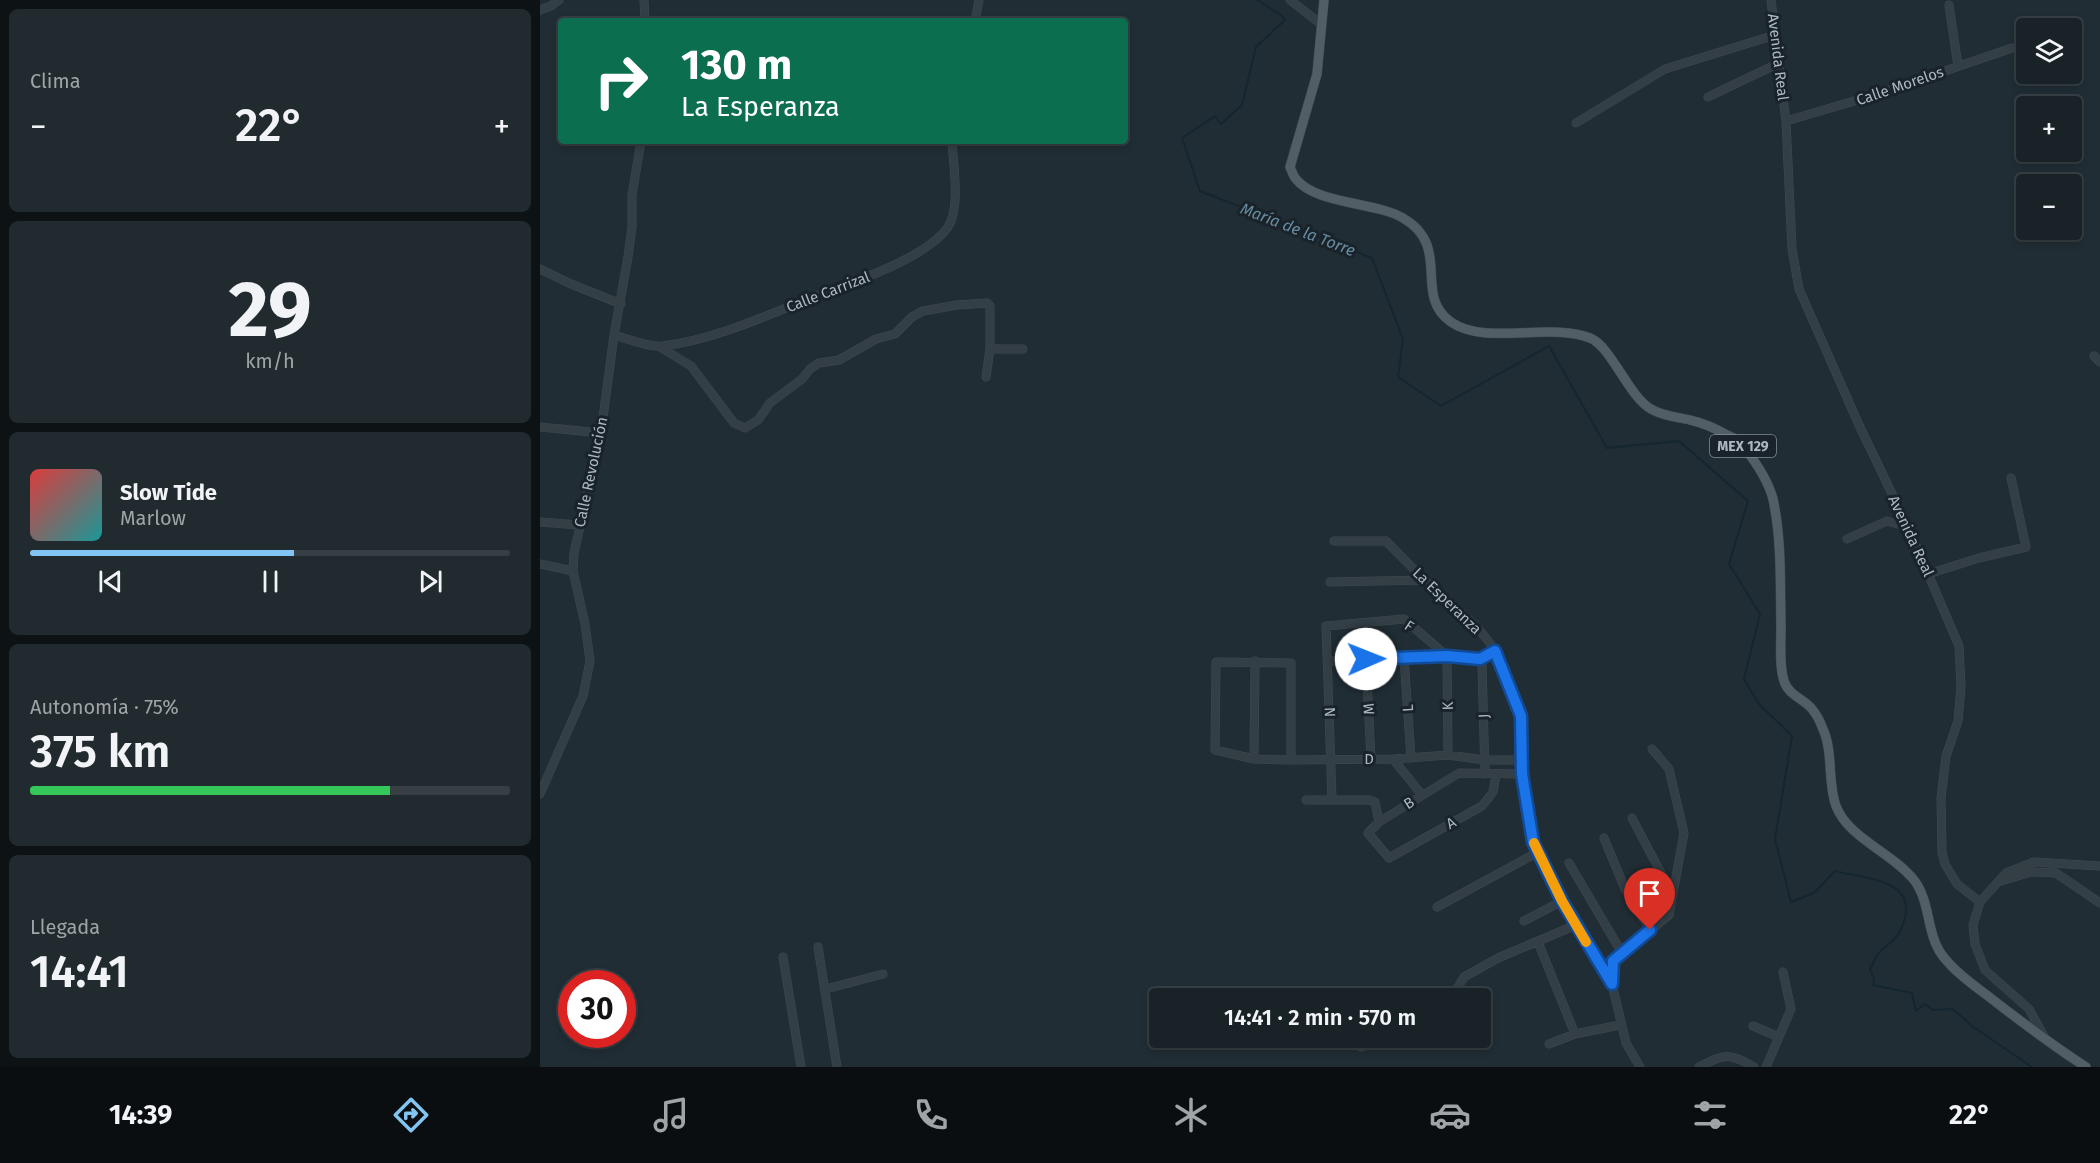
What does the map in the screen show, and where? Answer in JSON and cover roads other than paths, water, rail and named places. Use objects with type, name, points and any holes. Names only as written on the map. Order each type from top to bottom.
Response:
[{"type":"main road","name":"MEX 129","points":[[1324,0],[1317,74],[1290,167],[1296,180],[1328,196],[1395,213],[1412,223],[1423,234],[1430,250],[1433,294],[1437,308],[1451,322],[1468,329],[1489,333],[1543,331],[1572,333],[1594,339],[1648,408],[1667,416],[1711,426],[1741,442],[1761,472],[1772,497],[1779,558],[1784,684],[1794,696],[1810,707],[1824,729],[1835,805],[1845,824],[1892,859],[1914,880],[1925,901],[1935,941],[1942,955],[1962,975],[2048,1043],[2086,1067]]},
{"type":"street","points":[[540,9],[551,6],[559,0]]},
{"type":"street","points":[[644,0],[645,18]]},
{"type":"street","points":[[976,18],[979,0]]},
{"type":"street","points":[[1290,0],[1321,24]]},
{"type":"street","name":"Avenida Real","points":[[1771,0],[1786,122],[1792,249],[1799,289],[1859,426],[1908,527],[1959,646],[1961,686],[1958,721],[1946,756],[1941,798],[1942,853],[1945,864],[1957,884],[1980,902]]},
{"type":"street","points":[[1949,5],[1958,66]]},
{"type":"street","points":[[1576,123],[1665,69],[1775,35]]},
{"type":"street","name":"Calle Morelos","points":[[1786,122],[1878,94],[2012,48]]},
{"type":"street","points":[[1708,97],[1779,63]]},
{"type":"street","name":"Calle Revolución","points":[[540,794],[583,696],[590,661],[585,624],[573,572],[574,553],[601,433],[632,227],[632,195],[640,144]]},
{"type":"street","name":"Calle Carrizal","points":[[614,335],[660,347],[696,339],[734,328],[892,267],[940,237],[950,224],[955,208],[952,144]]},
{"type":"street","points":[[540,269],[621,304]]},
{"type":"street","points":[[660,347],[691,366],[734,423],[745,428],[758,420],[770,403],[819,363],[839,360],[876,339],[895,334],[912,317],[923,311],[987,303],[990,306],[990,349],[986,377]]},
{"type":"street","points":[[990,349],[1023,349]]},
{"type":"street","points":[[540,427],[601,433]]},
{"type":"street","points":[[1929,574],[1979,558],[2026,547],[2011,478]]},
{"type":"street","points":[[1847,539],[1887,520],[1908,527]]},
{"type":"street","points":[[540,522],[579,525]]},
{"type":"street","name":"La Esperanza","points":[[1334,541],[1386,541],[1465,616],[1495,651],[1521,716],[1522,774],[1533,842],[1562,901],[1612,984],[1626,1043],[1640,1067]]},
{"type":"street","points":[[540,564],[573,572]]},
{"type":"street","points":[[1330,582],[1425,580]]},
{"type":"street","name":"F","points":[[1326,626],[1404,620],[1447,656]]},
{"type":"street","name":"N","points":[[1326,626],[1332,799]]},
{"type":"street","points":[[1329,661],[1447,656],[1480,659],[1495,651]]},
{"type":"street","name":"K","points":[[1447,656],[1448,755]]},
{"type":"street","name":"L","points":[[1404,658],[1411,758]]},
{"type":"street","name":"M","points":[[1366,659],[1371,759]]},
{"type":"street","name":"J","points":[[1480,659],[1485,774]]},
{"type":"street","name":"D","points":[[1255,662],[1216,662],[1215,750],[1254,759],[1393,759],[1448,755],[1485,760],[1523,760]]},
{"type":"street","points":[[1254,759],[1255,662],[1291,663],[1291,760]]},
{"type":"street","points":[[1612,984],[1613,961],[1669,915],[1684,833],[1670,769],[1652,749]]},
{"type":"street","points":[[1393,759],[1422,795]]},
{"type":"street","name":"B","points":[[1379,822],[1459,773],[1485,774]]},
{"type":"street","points":[[1485,774],[1522,774]]},
{"type":"street","name":"A","points":[[1379,822],[1368,833],[1389,858],[1482,806],[1493,792],[1496,775]]},
{"type":"street","points":[[1306,800],[1369,800],[1375,802],[1379,822]]},
{"type":"street","points":[[1632,818],[1672,894]]},
{"type":"street","points":[[1604,838],[1625,889],[1650,930]]},
{"type":"street","points":[[1437,907],[1538,852]]},
{"type":"street","points":[[2048,1043],[2029,1009],[1985,970],[1975,944],[1973,926],[1980,902],[2006,873],[2034,862],[2100,866]]},
{"type":"street","points":[[1569,863],[1622,953]]},
{"type":"street","points":[[1996,882],[2031,872],[2056,873],[2100,903]]},
{"type":"street","points":[[1524,921],[1562,901]]},
{"type":"street","points":[[1458,988],[1464,977],[1498,958],[1576,925]]},
{"type":"street","points":[[1538,942],[1575,1034]]},
{"type":"street","points":[[818,947],[837,1067]]},
{"type":"street","points":[[783,957],[801,1067]]},
{"type":"street","points":[[1766,1067],[1791,1009],[1783,972]]},
{"type":"street","points":[[826,990],[883,974]]},
{"type":"street","points":[[1549,1044],[1575,1034],[1620,1025]]},
{"type":"street","points":[[1753,1026],[1779,1037]]},
{"type":"street","points":[[1699,1067],[1719,1056],[1731,1055],[1754,1067]]},
{"type":"waterway","name":"María de la Torre","points":[[1257,0],[1285,20],[1256,47],[1242,105],[1221,124],[1215,116],[1182,138],[1200,191],[1372,258],[1403,339],[1398,377],[1441,406],[1549,346],[1607,448],[1679,441],[1748,501],[1729,564],[1760,614],[1744,679],[1758,703],[1792,736],[1775,839],[1791,902],[1814,893],[1835,871],[1891,885],[1900,892],[1905,902],[1905,915],[1899,933],[1881,950],[1870,969],[1874,978],[1873,985],[1912,993],[1916,1011],[1925,1004],[1933,1010],[1953,1009],[1972,1026],[2032,1067]]}]
